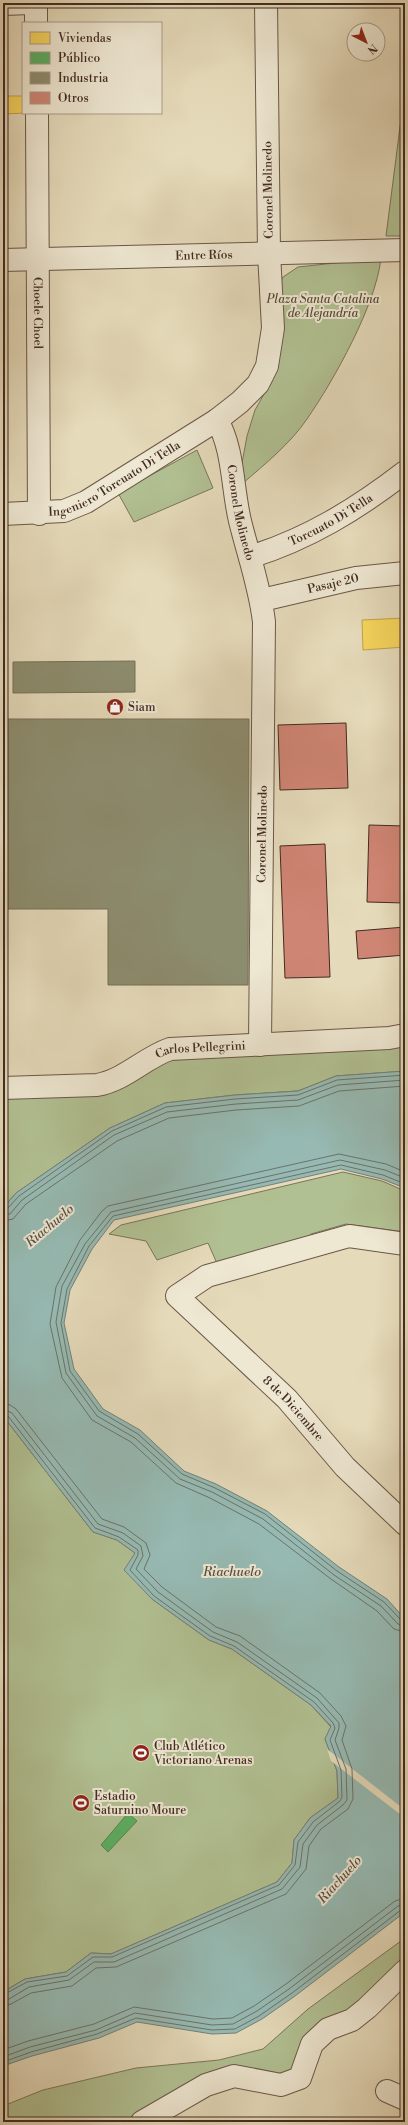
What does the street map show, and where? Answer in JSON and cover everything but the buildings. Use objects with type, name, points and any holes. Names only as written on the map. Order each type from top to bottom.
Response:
[{"type":"street","points":[[3,4],[31,3]]},
{"type":"street","points":[[36,3],[36,22]]},
{"type":"street","name":"Coronel Molinedo","points":[[260,1045],[264,622],[262,600],[234,491],[224,432],[217,420],[240,402],[258,384],[267,366],[273,328],[269,253],[266,3]]},
{"type":"street","name":"Choele Choel","points":[[37,114],[39,514]]},
{"type":"street","name":"Entre Ríos","points":[[3,260],[405,250]]},
{"type":"street","name":"Ingeniero Torcuato Di Tella","points":[[3,514],[39,514],[64,511],[74,508],[217,420]]},
{"type":"street","name":"Torcuato Di Tella","points":[[250,557],[279,548],[322,528],[368,499],[405,472]]},
{"type":"street","name":"Pasaje 20","points":[[262,600],[356,578],[405,573]]},
{"type":"street","name":"Carlos Pellegrini","points":[[3,1088],[98,1085],[112,1082],[159,1053],[170,1049],[389,1038],[405,1035]]},
{"type":"street","name":"8 de Diciembre","points":[[405,1244],[349,1236],[208,1276],[177,1296],[277,1390],[345,1468],[405,1524]]},
{"type":"street","points":[[142,2122],[206,2085],[234,2076],[281,2085],[300,2078],[312,2044],[328,2029],[352,2020],[367,2008],[405,1971]]},
{"type":"green space","points":[[405,88],[405,236],[386,236]]},
{"type":"green space","name":"Plaza Santa Catalina de Alejandría","points":[[381,258],[371,298],[363,319],[341,363],[318,403],[293,437],[242,484],[242,463],[247,436],[255,410],[272,380],[280,354],[283,327],[279,285],[283,277],[298,267]]},
{"type":"green space","points":[[197,450],[213,488],[134,522],[118,493]]},
{"type":"green space","points":[[405,1039],[405,1071],[336,1076],[298,1091],[235,1095],[165,1103],[110,1128],[16,1193],[3,1208],[3,1093],[79,1092],[161,1058]]},
{"type":"green space","points":[[343,1172],[382,1181],[405,1191],[405,1232],[346,1224],[311,1234],[299,1244],[219,1268],[208,1243],[157,1260],[146,1241],[109,1234],[121,1225]]},
{"type":"green space","name":"Club Atlético Victoriano Arenas","points":[[3,1416],[93,1532],[117,1540],[135,1553],[152,1599],[209,1640],[232,1649],[311,1705],[331,1727],[325,1739],[337,1771],[338,1798],[310,1818],[294,1840],[292,1863],[277,1882],[111,1954],[91,1953],[66,1972],[25,1979],[3,1992]]},
{"type":"green space","points":[[405,1938],[405,1961],[298,2065],[284,2076],[251,2071],[148,2113],[130,2122],[3,2122],[3,2106],[43,2090],[136,2068],[219,2060],[263,2049],[308,2009]]},
{"type":"water","name":"Riachuelo","points":[[405,1071],[405,1188],[382,1179],[341,1169],[114,1220],[92,1249],[70,1290],[64,1323],[74,1369],[103,1409],[140,1430],[184,1471],[216,1484],[267,1511],[339,1567],[387,1599],[405,1619],[405,1912],[295,1996],[262,2019],[236,2033],[212,2034],[137,2022],[99,2038],[32,2056],[3,2066],[3,1992],[25,1979],[66,1972],[91,1953],[111,1954],[277,1882],[292,1863],[294,1840],[310,1818],[338,1798],[337,1771],[325,1739],[331,1726],[311,1705],[232,1649],[209,1640],[152,1599],[124,1570],[135,1553],[117,1540],[93,1532],[3,1416],[3,1208],[16,1193],[110,1128],[165,1103],[235,1095],[298,1091],[336,1076]]},
{"type":"pier","points":[[327,1749],[405,1810],[405,1818],[331,1761]]},
{"type":"place","name":"Siam","points":[[115,707]]},
{"type":"place","name":"Club Atlético Victoriano Arenas","points":[[141,1753]]},
{"type":"place","name":"Estadio Saturnino Moure","points":[[81,1803]]}]
